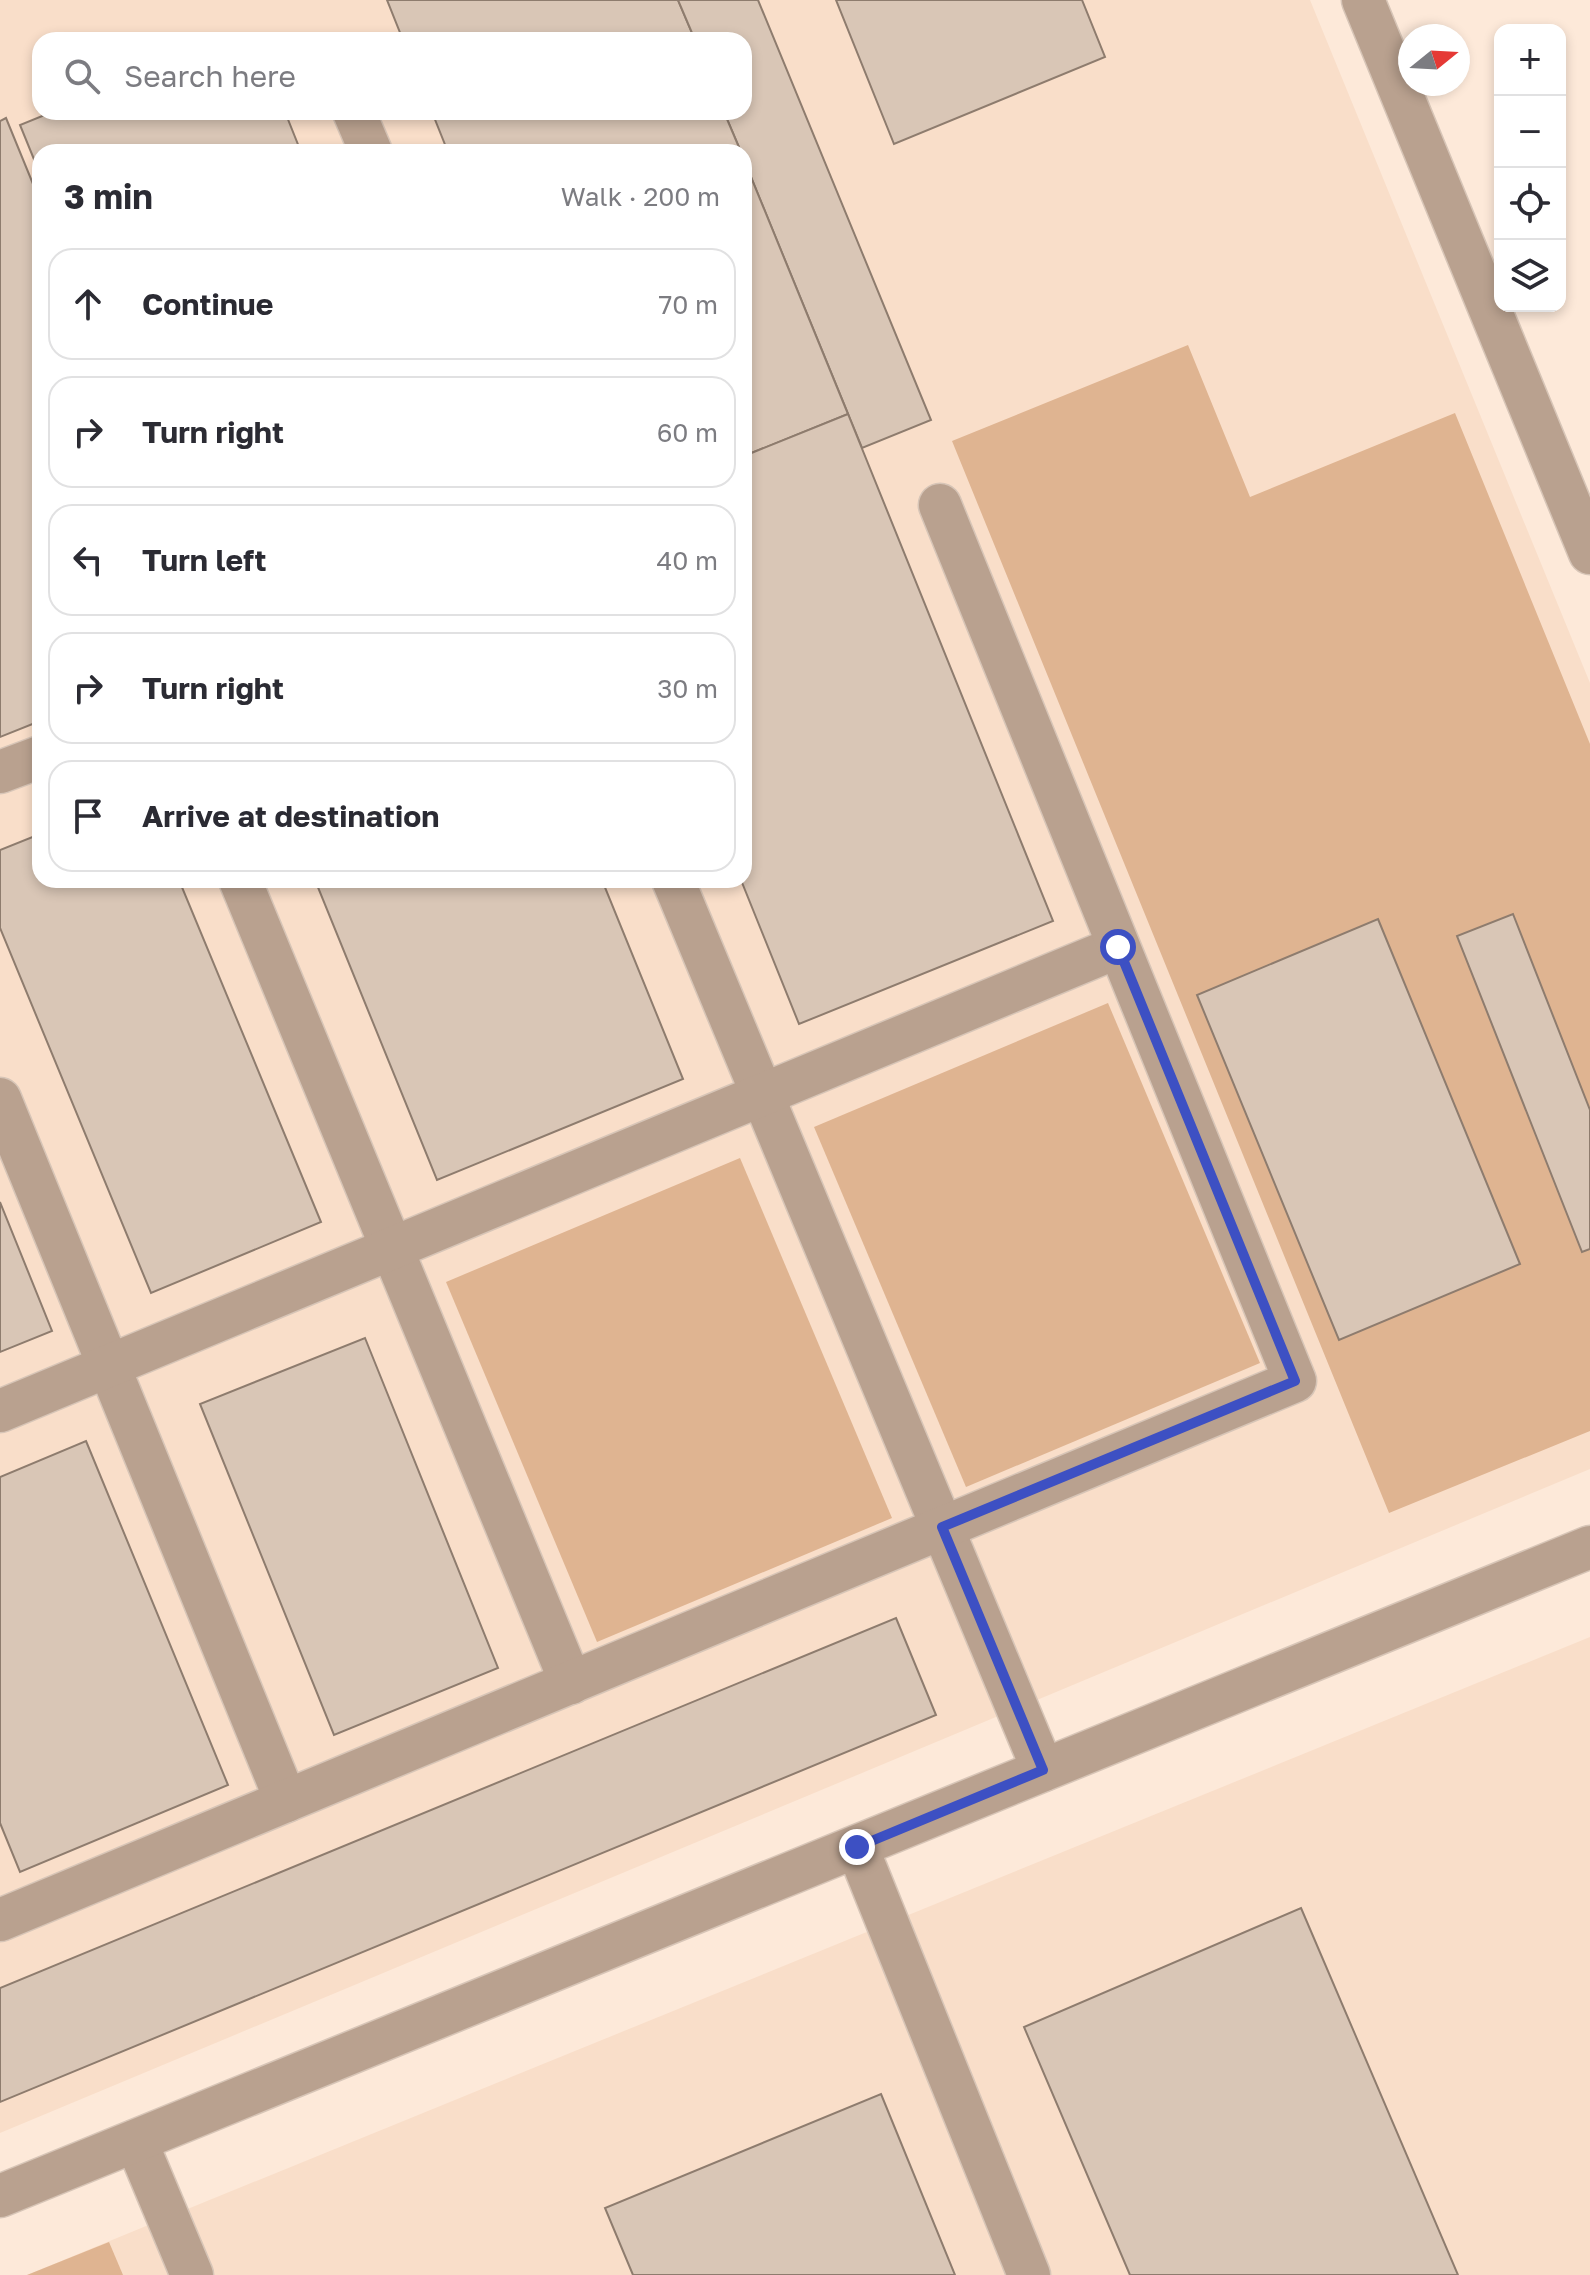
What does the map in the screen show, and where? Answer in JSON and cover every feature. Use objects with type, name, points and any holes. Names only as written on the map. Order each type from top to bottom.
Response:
[{"type":"street","points":[[1363,0],[1590,553]]},
{"type":"street","points":[[357,120],[368,144]]},
{"type":"street","points":[[0,1920],[1295,1381],[940,505]]},
{"type":"street","points":[[0,772],[32,760]]},
{"type":"street","points":[[243,888],[571,1683]]},
{"type":"street","points":[[676,888],[1043,1770]]},
{"type":"street","points":[[0,1411],[1118,947]]},
{"type":"street","points":[[0,1099],[286,1801]]},
{"type":"street","points":[[0,2196],[1590,1547]]},
{"type":"street","points":[[857,1847],[1029,2275]]},
{"type":"street","points":[[136,2141],[192,2275]]},
{"type":"shaded area","points":[[0,0],[1310,0],[1590,683],[1590,1469],[0,2133]]},
{"type":"shaded area","points":[[1188,345],[1250,497],[1455,413],[1590,744],[1590,1431],[1389,1513],[952,441]]},
{"type":"shaded area","points":[[1108,1003],[1260,1363],[966,1487],[814,1127]]},
{"type":"shaded area","points":[[740,1158],[892,1518],[597,1642],[446,1282]]},
{"type":"shaded area","points":[[1590,1637],[1590,2275],[27,2275],[168,2217]]},
{"type":"shaded area","points":[[109,2242],[123,2275],[27,2275]]},
{"type":"building","points":[[387,0],[678,0],[692,32],[400,32]]},
{"type":"building","points":[[678,0],[758,0],[931,420],[862,448],[752,180],[752,144],[738,144],[727,120],[752,120],[752,32],[692,32]]},
{"type":"building","points":[[836,0],[1082,0],[1105,57],[894,144]]},
{"type":"building","points":[[6,118],[32,181],[32,724],[0,737],[0,121]]},
{"type":"building","points":[[32,120],[288,120],[298,144],[32,144],[32,154],[20,125]]},
{"type":"building","points":[[435,120],[727,120],[738,144],[445,144]]},
{"type":"building","points":[[752,180],[848,414],[752,453]]},
{"type":"building","points":[[848,414],[1053,921],[799,1024],[744,888],[752,888],[752,453]]},
{"type":"building","points":[[32,837],[32,888],[182,888],[321,1222],[151,1293],[0,928],[0,850]]},
{"type":"building","points":[[318,888],[605,888],[683,1079],[437,1180]]},
{"type":"building","points":[[1513,914],[1590,1110],[1590,1249],[1582,1252],[1457,936]]},
{"type":"building","points":[[1378,919],[1520,1264],[1339,1340],[1197,995]]},
{"type":"building","points":[[0,1202],[52,1331],[0,1352]]},
{"type":"building","points":[[365,1338],[498,1668],[334,1735],[200,1404]]},
{"type":"building","points":[[86,1441],[228,1785],[20,1872],[0,1823],[0,1477]]},
{"type":"building","points":[[896,1618],[936,1715],[0,2102],[0,1988]]},
{"type":"building","points":[[1301,1908],[1458,2275],[1130,2275],[1024,2027]]},
{"type":"building","points":[[881,2094],[955,2275],[633,2275],[605,2208]]},
{"type":"route","points":[[857,1847],[1043,1770],[942,1527],[1295,1381],[1118,947]]}]
